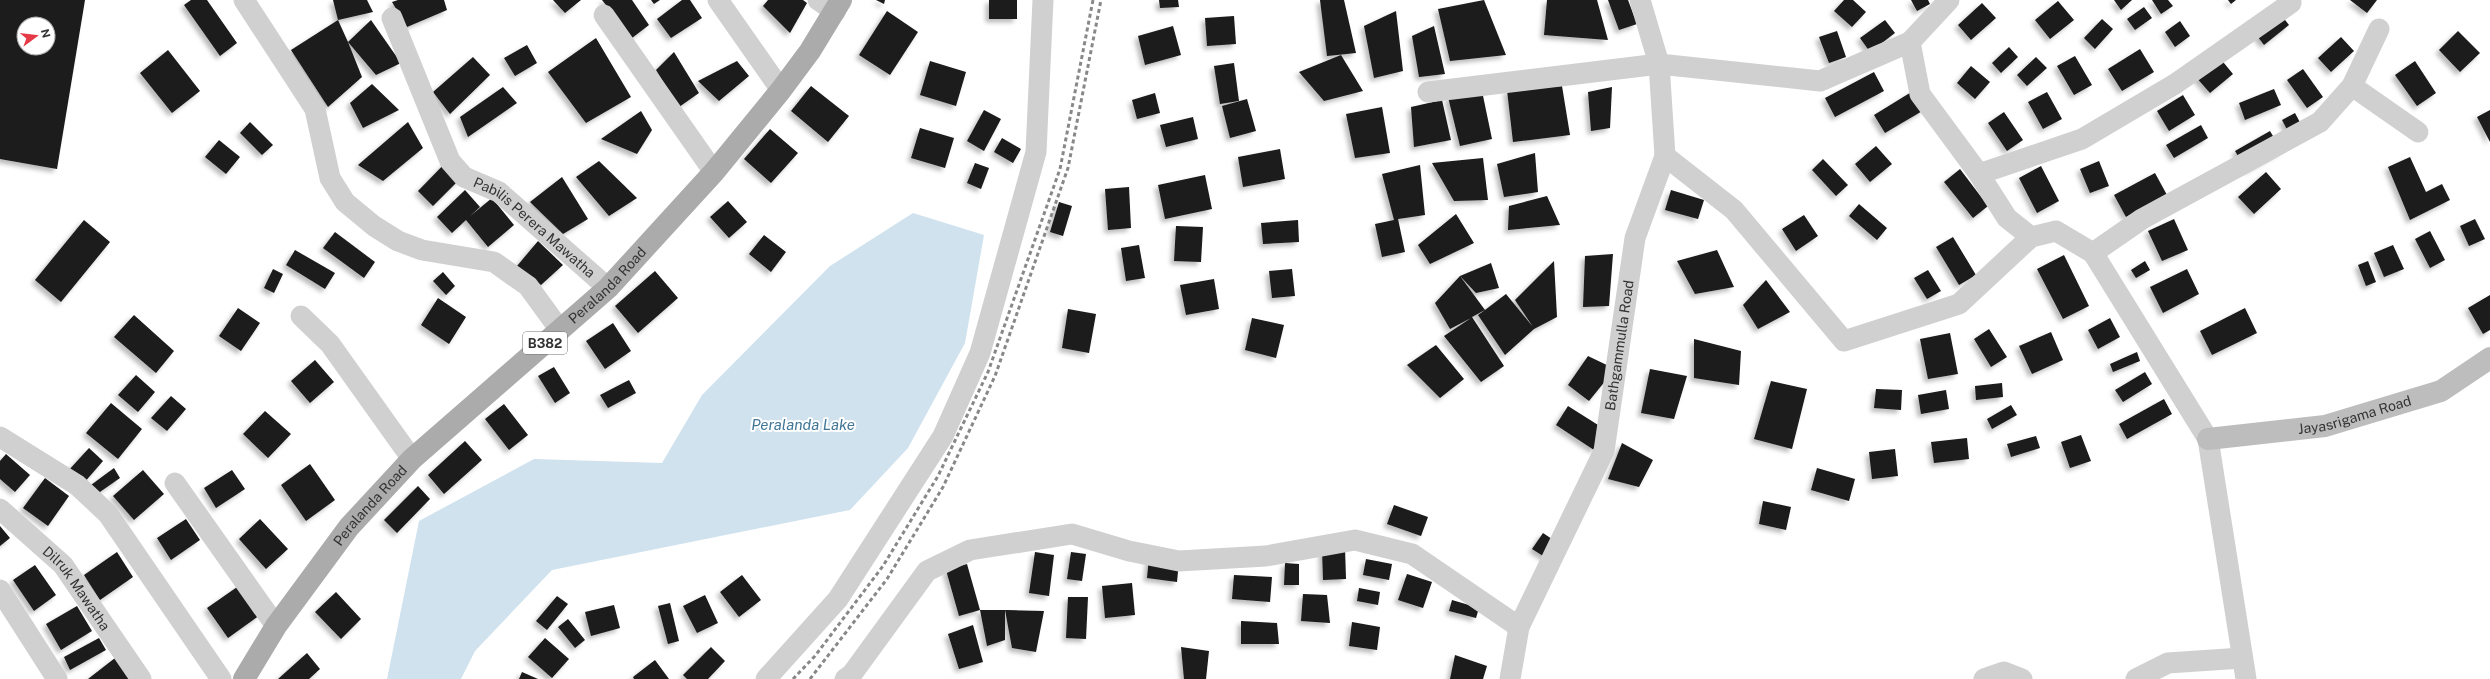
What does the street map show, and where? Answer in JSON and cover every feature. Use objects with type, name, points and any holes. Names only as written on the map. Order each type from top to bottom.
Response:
[{"type":"main road","name":"Peralanda Road","points":[[244,679],[276,626],[349,527],[412,459],[608,288],[714,172],[781,90],[810,51],[832,4]]},
{"type":"street","points":[[244,0],[314,109],[330,178],[345,202],[374,226],[398,241],[422,250],[494,262],[528,286],[560,330]]},
{"type":"street","points":[[718,0],[781,90]]},
{"type":"street","points":[[766,679],[838,600],[943,436],[980,353],[1036,152],[1043,0]]},
{"type":"street","name":"Bathgammulla Road","points":[[1510,679],[1519,627],[1604,451],[1635,238],[1665,156],[1659,64],[1640,0]]},
{"type":"street","points":[[1428,92],[1659,64],[1820,81],[1910,42],[1949,0]]},
{"type":"street","points":[[1979,174],[2082,139],[2175,84],[2291,3]]},
{"type":"street","points":[[604,15],[714,172]]},
{"type":"street","name":"Pabilis Perera Mawatha","points":[[392,18],[450,161],[464,177],[499,192],[608,288]]},
{"type":"street","points":[[2093,252],[2142,219],[2320,122],[2352,86],[2379,29]]},
{"type":"street","points":[[1910,42],[1920,94],[1979,174],[2007,218],[2031,237]]},
{"type":"street","points":[[2352,86],[2418,132]]},
{"type":"street","points":[[1665,156],[1734,210],[1844,341],[1959,304],[2031,237],[2056,231],[2093,252],[2208,439],[2246,679]]},
{"type":"street","points":[[300,316],[330,344],[412,459]]},
{"type":"street","name":"Jayasrigama Road","points":[[2208,439],[2325,426],[2442,391],[2490,358]]},
{"type":"street","points":[[0,437],[77,484],[108,514],[221,679]]},
{"type":"street","points":[[175,483],[276,626]]},
{"type":"street","name":"Dilruk Mawatha","points":[[0,509],[63,565],[141,679]]},
{"type":"street","points":[[845,679],[852,674],[927,571],[970,550],[1072,534],[1129,550],[1179,560],[1266,556],[1355,540],[1412,554],[1519,627]]},
{"type":"street","points":[[0,590],[57,679]]},
{"type":"street","points":[[2136,679],[2168,663],[2242,658]]},
{"type":"street","points":[[1984,679],[2004,672],[2022,679]]},
{"type":"water","name":"Peralanda Lake","points":[[913,213],[984,235],[965,343],[908,448],[850,510],[552,570],[475,651],[461,679],[387,679],[419,521],[534,459],[662,463],[702,395],[830,266]]},
{"type":"building","points":[[0,0],[85,0],[57,169],[0,159]]},
{"type":"building","points":[[191,0],[207,0],[237,43],[220,56],[184,5]]},
{"type":"building","points":[[333,0],[367,0],[373,12],[338,20]]},
{"type":"building","points":[[398,0],[444,0],[447,10],[407,27],[392,2]]},
{"type":"building","points":[[553,0],[581,0],[565,13]]},
{"type":"building","points":[[602,0],[632,0],[649,25],[632,38]]},
{"type":"building","points":[[651,0],[660,0],[654,4]]},
{"type":"building","points":[[682,0],[690,0],[702,18],[671,38],[657,19]]},
{"type":"building","points":[[768,0],[803,0],[807,3],[790,33],[763,6]]},
{"type":"building","points":[[876,0],[885,0],[884,4]]},
{"type":"building","points":[[989,0],[1017,0],[1017,19],[989,19]]},
{"type":"building","points":[[1159,0],[1178,0],[1179,7],[1160,8]]},
{"type":"building","points":[[1320,0],[1344,0],[1356,53],[1327,56]]},
{"type":"building","points":[[1484,0],[1506,55],[1450,61],[1438,9]]},
{"type":"building","points":[[1547,0],[1597,0],[1608,40],[1544,35]]},
{"type":"building","points":[[1608,0],[1628,0],[1637,24],[1619,30]]},
{"type":"building","points":[[1844,0],[1853,0],[1866,12],[1852,27],[1834,11]]},
{"type":"building","points":[[1911,0],[1928,0],[1930,4],[1917,11]]},
{"type":"building","points":[[2114,0],[2132,0],[2121,10]]},
{"type":"building","points":[[2152,0],[2168,0],[2173,6],[2161,14]]},
{"type":"building","points":[[2228,0],[2236,0],[2231,4]]},
{"type":"building","points":[[2350,0],[2377,0],[2367,13]]},
{"type":"building","points":[[2058,1],[2074,20],[2050,39],[2035,20]]},
{"type":"building","points":[[1982,3],[1996,18],[1971,40],[1958,25]]},
{"type":"building","points":[[2274,6],[2289,25],[2264,45],[2249,25]]},
{"type":"building","points":[[2144,7],[2152,18],[2135,30],[2127,19]]},
{"type":"building","points":[[887,11],[918,32],[890,75],[859,55]]},
{"type":"building","points":[[1396,11],[1403,71],[1374,78],[1364,26]]},
{"type":"building","points":[[1234,16],[1236,44],[1207,46],[1205,18]]},
{"type":"building","points":[[2102,19],[2113,29],[2095,49],[2084,38]]},
{"type":"building","points":[[338,20],[362,77],[328,107],[291,50]]},
{"type":"building","points":[[371,20],[401,63],[376,75],[348,42]]},
{"type":"building","points":[[1885,20],[1895,33],[1870,52],[1860,38]]},
{"type":"building","points":[[2180,21],[2190,36],[2175,47],[2165,32]]},
{"type":"building","points":[[1173,26],[1181,55],[1145,65],[1138,36]]},
{"type":"building","points":[[1434,26],[1445,74],[1419,77],[1412,36]]},
{"type":"building","points":[[1837,31],[1846,57],[1829,63],[1819,37]]},
{"type":"building","points":[[2458,31],[2480,53],[2460,72],[2439,50]]},
{"type":"building","points":[[2341,37],[2354,51],[2331,72],[2318,58]]},
{"type":"building","points":[[596,38],[631,97],[586,123],[548,72]]},
{"type":"building","points":[[527,45],[537,63],[515,76],[504,58]]},
{"type":"building","points":[[2009,47],[2018,57],[2001,73],[1992,63]]},
{"type":"building","points":[[2140,49],[2154,72],[2122,91],[2108,69]]},
{"type":"building","points":[[168,50],[200,91],[172,113],[140,73]]},
{"type":"building","points":[[674,52],[699,93],[679,107],[656,70]]},
{"type":"building","points":[[1341,55],[1363,91],[1324,101],[1299,72]]},
{"type":"building","points":[[2075,56],[2092,85],[2074,95],[2057,66]]},
{"type":"building","points":[[473,57],[490,75],[450,114],[433,92]]},
{"type":"building","points":[[2036,57],[2047,68],[2027,86],[2017,75]]},
{"type":"building","points":[[2219,57],[2233,74],[2210,93],[2195,76]]},
{"type":"building","points":[[737,61],[749,76],[719,101],[698,81]]},
{"type":"building","points":[[930,61],[966,72],[956,106],[920,95]]},
{"type":"building","points":[[2415,61],[2436,93],[2417,106],[2395,75]]},
{"type":"building","points":[[1234,63],[1239,101],[1220,104],[1214,66]]},
{"type":"building","points":[[1971,66],[1990,82],[1975,99],[1957,83]]},
{"type":"building","points":[[2303,69],[2323,97],[2307,108],[2287,80]]},
{"type":"building","points":[[1874,72],[1884,91],[1835,117],[1825,98]]},
{"type":"building","points":[[372,84],[399,110],[363,128],[350,103]]},
{"type":"building","points":[[811,86],[849,116],[828,142],[791,111]]},
{"type":"building","points":[[1562,86],[1570,135],[1513,142],[1507,90]]},
{"type":"building","points":[[503,87],[517,103],[468,137],[460,117]]},
{"type":"building","points":[[1612,87],[1610,128],[1591,131],[1588,92]]},
{"type":"building","points":[[2274,89],[2281,105],[2245,120],[2239,103]]},
{"type":"building","points":[[1482,91],[1492,139],[1460,146],[1448,97]]},
{"type":"building","points":[[1913,91],[1924,110],[1885,133],[1874,115]]},
{"type":"building","points":[[2047,92],[2062,119],[2043,129],[2028,102]]},
{"type":"building","points":[[1155,93],[1160,113],[1137,119],[1132,100]]},
{"type":"building","points":[[2183,95],[2195,115],[2169,131],[2157,111]]},
{"type":"building","points":[[1247,99],[1256,131],[1230,138],[1222,106]]},
{"type":"building","points":[[1442,100],[1451,140],[1414,147],[1411,107]]},
{"type":"building","points":[[1382,107],[1390,153],[1355,158],[1346,114]]},
{"type":"building","points":[[984,110],[1001,119],[984,151],[967,141]]},
{"type":"building","points":[[2490,110],[2490,142],[2477,117]]},
{"type":"building","points":[[641,111],[652,130],[637,154],[601,139]]},
{"type":"building","points":[[2004,112],[2023,140],[2007,151],[1988,123]]},
{"type":"building","points":[[2295,113],[2304,130],[2291,137],[2282,120]]},
{"type":"building","points":[[1193,117],[1198,139],[1166,147],[1160,125]]},
{"type":"building","points":[[250,122],[273,145],[262,155],[240,133]]},
{"type":"building","points":[[408,122],[423,148],[383,181],[358,165]]},
{"type":"building","points":[[2201,125],[2208,138],[2174,158],[2166,145]]},
{"type":"building","points":[[920,128],[954,138],[945,168],[911,158]]},
{"type":"building","points":[[770,129],[798,153],[771,183],[744,159]]},
{"type":"building","points":[[2270,131],[2282,151],[2247,171],[2235,151]]},
{"type":"building","points":[[1002,138],[1021,149],[1013,163],[994,152]]},
{"type":"building","points":[[219,140],[240,157],[226,174],[205,157]]},
{"type":"building","points":[[1876,146],[1892,164],[1870,182],[1855,164]]},
{"type":"building","points":[[1280,149],[1285,179],[1243,187],[1238,157]]},
{"type":"building","points":[[1535,153],[1538,192],[1504,197],[1497,164]]},
{"type":"building","points":[[454,154],[469,170],[433,206],[418,191]]},
{"type":"building","points":[[2410,157],[2426,192],[2442,184],[2450,200],[2410,220],[2388,167]]},
{"type":"building","points":[[1483,158],[1488,200],[1454,201],[1432,163]]},
{"type":"building","points":[[1823,159],[1848,185],[1836,196],[1812,170]]},
{"type":"building","points":[[599,161],[637,198],[609,216],[576,177]]},
{"type":"building","points":[[2099,161],[2109,186],[2090,193],[2080,169]]},
{"type":"building","points":[[975,163],[989,168],[981,189],[967,183]]},
{"type":"building","points":[[1420,165],[1425,215],[1398,219],[1405,252],[1382,257],[1375,224],[1394,220],[1382,174]]},
{"type":"building","points":[[2041,166],[2059,201],[2037,213],[2019,178]]},
{"type":"building","points":[[1960,169],[1988,206],[1973,218],[1944,182]]},
{"type":"building","points":[[2266,172],[2281,189],[2254,214],[2238,197]]},
{"type":"building","points":[[2155,173],[2167,195],[2126,217],[2114,195]]},
{"type":"building","points":[[1205,175],[1212,209],[1165,219],[1158,185]]},
{"type":"building","points":[[562,177],[588,219],[563,234],[530,202]]},
{"type":"building","points":[[1129,187],[1131,228],[1108,230],[1105,189]]},
{"type":"building","points":[[465,190],[480,207],[469,217],[492,198],[514,225],[488,247],[466,220],[452,233],[437,217]]},
{"type":"building","points":[[1671,190],[1704,200],[1698,219],[1665,210]]},
{"type":"building","points":[[1547,196],[1560,225],[1508,230],[1509,206]]},
{"type":"building","points":[[728,201],[747,222],[729,238],[710,217]]},
{"type":"building","points":[[1059,202],[1072,206],[1063,236],[1050,232]]},
{"type":"building","points":[[1859,204],[1887,228],[1877,240],[1849,216]]},
{"type":"building","points":[[1456,214],[1474,243],[1430,264],[1418,245]]},
{"type":"building","points":[[1804,215],[1818,236],[1796,251],[1782,229]]},
{"type":"building","points":[[2174,219],[2188,250],[2162,261],[2148,231]]},
{"type":"building","points":[[2475,219],[2485,239],[2469,246],[2460,226]]},
{"type":"building","points":[[84,220],[110,242],[61,302],[35,280]]},
{"type":"building","points":[[1298,220],[1299,242],[1263,244],[1261,223]]},
{"type":"building","points":[[1176,226],[1203,227],[1201,262],[1174,261]]},
{"type":"building","points":[[2430,231],[2445,260],[2430,268],[2415,239]]},
{"type":"building","points":[[335,232],[375,262],[364,278],[323,248]]},
{"type":"building","points":[[764,235],[786,252],[771,272],[749,254]]},
{"type":"building","points":[[1953,237],[1976,275],[1959,285],[1936,247]]},
{"type":"building","points":[[538,241],[563,265],[541,285],[517,266]]},
{"type":"building","points":[[1139,245],[1145,278],[1126,281],[1121,248]]},
{"type":"building","points":[[2393,245],[2404,269],[2384,277],[2374,253]]},
{"type":"building","points":[[295,250],[335,273],[325,289],[286,265]]},
{"type":"building","points":[[1717,250],[1734,287],[1695,294],[1677,261]]},
{"type":"building","points":[[1613,254],[1609,306],[1583,307],[1585,256]]},
{"type":"building","points":[[2064,255],[2089,306],[2063,319],[2037,269]]},
{"type":"building","points":[[1554,261],[1557,317],[1534,329],[1505,355],[1478,315],[1506,294],[1533,327],[1515,300]]},
{"type":"building","points":[[2145,261],[2150,270],[2136,278],[2131,270]]},
{"type":"building","points":[[2368,261],[2376,282],[2366,286],[2358,265]]},
{"type":"building","points":[[1491,263],[1499,288],[1476,293],[1460,276]]},
{"type":"building","points":[[273,269],[283,274],[274,293],[264,288]]},
{"type":"building","points":[[1292,269],[1295,296],[1272,298],[1269,271]]},
{"type":"building","points":[[2187,269],[2199,294],[2163,313],[2150,287]]},
{"type":"building","points":[[1928,270],[1941,291],[1927,299],[1914,278]]},
{"type":"building","points":[[655,271],[678,298],[638,333],[615,306]]},
{"type":"building","points":[[443,272],[455,286],[446,295],[433,281]]},
{"type":"building","points":[[1460,276],[1485,310],[1472,317],[1504,366],[1481,382],[1444,336],[1471,318],[1450,329],[1435,303]]},
{"type":"building","points":[[1214,279],[1219,309],[1186,315],[1180,285]]},
{"type":"building","points":[[1766,280],[1790,312],[1758,329],[1743,305]]},
{"type":"building","points":[[2490,295],[2490,330],[2483,334],[2468,308]]},
{"type":"building","points":[[438,298],[466,317],[449,344],[421,325]]},
{"type":"building","points":[[238,308],[260,323],[241,351],[219,336]]},
{"type":"building","points":[[2245,308],[2257,333],[2212,355],[2200,331]]},
{"type":"building","points":[[1068,309],[1096,314],[1089,353],[1062,348]]},
{"type":"building","points":[[134,315],[174,351],[156,373],[114,337]]},
{"type":"building","points":[[1252,318],[1284,325],[1276,358],[1245,350]]},
{"type":"building","points":[[2110,318],[2120,337],[2098,349],[2088,330]]},
{"type":"building","points":[[613,323],[631,351],[605,369],[586,341]]},
{"type":"building","points":[[1989,329],[2007,357],[1991,367],[1974,339]]},
{"type":"building","points":[[2051,332],[2063,360],[2032,374],[2019,346]]},
{"type":"building","points":[[1950,333],[1958,374],[1928,379],[1920,339]]},
{"type":"building","points":[[1694,339],[1741,351],[1739,385],[1694,378]]},
{"type":"building","points":[[1436,345],[1464,379],[1440,398],[1407,365]]},
{"type":"building","points":[[2137,352],[2140,361],[2113,372],[2110,364]]},
{"type":"building","points":[[1588,356],[1615,369],[1589,401],[1568,385]]},
{"type":"building","points":[[315,360],[334,382],[310,403],[291,381]]},
{"type":"building","points":[[554,367],[570,393],[555,403],[538,376]]},
{"type":"building","points":[[1650,369],[1687,376],[1674,419],[1641,413]]},
{"type":"building","points":[[2145,372],[2152,384],[2123,402],[2115,390]]},
{"type":"building","points":[[136,375],[155,392],[138,412],[118,395]]},
{"type":"building","points":[[629,380],[636,393],[608,408],[600,395]]},
{"type":"building","points":[[1771,381],[1807,389],[1792,449],[1754,439]]},
{"type":"building","points":[[2002,383],[2003,397],[1976,400],[1975,386]]},
{"type":"building","points":[[1876,389],[1902,390],[1901,410],[1874,408]]},
{"type":"building","points":[[1946,390],[1949,409],[1921,414],[1918,395]]},
{"type":"building","points":[[171,396],[186,409],[167,431],[151,418]]},
{"type":"building","points":[[2164,399],[2172,414],[2127,439],[2119,424]]},
{"type":"building","points":[[111,403],[142,429],[118,459],[86,433]]},
{"type":"building","points":[[504,404],[528,435],[509,450],[485,419]]},
{"type":"building","points":[[2011,405],[2017,415],[1992,429],[1987,419]]},
{"type":"building","points":[[1568,406],[1606,430],[1594,450],[1556,425]]},
{"type":"building","points":[[265,411],[291,434],[268,458],[243,434]]},
{"type":"building","points":[[2081,435],[2091,461],[2070,468],[2061,442]]},
{"type":"building","points":[[2036,436],[2040,448],[2011,457],[2007,444]]},
{"type":"building","points":[[1967,438],[1969,459],[1934,463],[1931,442]]},
{"type":"building","points":[[465,441],[482,460],[444,494],[428,475]]},
{"type":"building","points":[[1622,443],[1653,460],[1639,487],[1608,479]]},
{"type":"building","points":[[89,448],[103,461],[83,484],[68,471]]},
{"type":"building","points":[[1895,449],[1898,476],[1872,479],[1869,452]]},
{"type":"building","points":[[6,454],[30,475],[15,492],[0,479],[0,461]]},
{"type":"building","points":[[310,464],[335,500],[306,521],[281,485]]},
{"type":"building","points":[[114,468],[120,478],[97,494],[91,485]]},
{"type":"building","points":[[1817,468],[1855,479],[1849,501],[1811,490]]},
{"type":"building","points":[[143,470],[164,494],[134,520],[113,496]]},
{"type":"building","points":[[232,470],[245,489],[216,508],[204,488]]},
{"type":"building","points":[[45,478],[69,496],[48,526],[23,508]]},
{"type":"building","points":[[418,486],[430,499],[397,533],[384,520]]},
{"type":"building","points":[[1763,501],[1791,507],[1786,530],[1759,524]]},
{"type":"building","points":[[1394,505],[1428,517],[1421,536],[1387,524]]},
{"type":"building","points":[[186,519],[200,540],[171,560],[157,538]]},
{"type":"building","points":[[260,519],[288,549],[266,569],[239,539]]},
{"type":"building","points":[[0,526],[10,538],[0,546]]},
{"type":"building","points":[[1543,533],[1561,545],[1551,561],[1532,549]]},
{"type":"building","points":[[1345,548],[1346,579],[1323,580],[1322,549]]},
{"type":"building","points":[[117,552],[133,577],[100,600],[84,575]]},
{"type":"building","points":[[1035,552],[1054,555],[1049,596],[1029,593]]},
{"type":"building","points":[[1071,552],[1086,554],[1082,581],[1067,579]]},
{"type":"building","points":[[1149,557],[1179,561],[1177,582],[1147,578]]},
{"type":"building","points":[[1366,559],[1392,564],[1389,580],[1363,575]]},
{"type":"building","points":[[1285,563],[1299,564],[1299,585],[1284,585]]},
{"type":"building","points":[[967,564],[980,610],[959,616],[946,570]]},
{"type":"building","points":[[35,565],[56,595],[34,611],[13,580]]},
{"type":"building","points":[[1407,574],[1432,582],[1423,608],[1398,600]]},
{"type":"building","points":[[742,575],[761,600],[739,617],[720,592]]},
{"type":"building","points":[[1234,575],[1272,577],[1270,602],[1232,599]]},
{"type":"building","points":[[1132,583],[1135,615],[1105,618],[1102,586]]},
{"type":"building","points":[[240,585],[260,615],[228,638],[207,608]]},
{"type":"building","points":[[1359,588],[1380,592],[1378,605],[1357,601]]},
{"type":"building","points":[[336,592],[361,619],[341,639],[315,612]]},
{"type":"building","points":[[1303,594],[1327,595],[1330,623],[1301,621]]},
{"type":"building","points":[[705,595],[718,623],[697,633],[683,606]]},
{"type":"building","points":[[557,596],[568,604],[547,630],[536,621]]},
{"type":"building","points":[[1068,597],[1088,597],[1086,639],[1066,638]]},
{"type":"building","points":[[1452,600],[1479,608],[1476,618],[1449,611]]},
{"type":"building","points":[[670,603],[679,641],[668,644],[658,606]]},
{"type":"building","points":[[614,605],[620,628],[591,636],[585,612]]},
{"type":"building","points":[[77,606],[92,631],[61,650],[46,624]]},
{"type":"building","points":[[980,610],[1005,610],[1005,640],[987,646]]},
{"type":"building","points":[[1005,610],[1044,611],[1036,652],[1012,648]]},
{"type":"building","points":[[568,619],[585,640],[575,648],[558,627]]},
{"type":"building","points":[[1241,621],[1277,623],[1279,644],[1241,644]]},
{"type":"building","points":[[1352,622],[1380,627],[1377,650],[1349,646]]},
{"type":"building","points":[[973,625],[983,662],[959,669],[948,634]]},
{"type":"building","points":[[99,638],[106,650],[70,670],[64,657]]},
{"type":"building","points":[[545,638],[569,659],[552,678],[528,657]]},
{"type":"building","points":[[711,647],[725,661],[708,679],[687,679],[683,675]]},
{"type":"building","points":[[1181,647],[1209,651],[1206,679],[1184,679]]},
{"type":"building","points":[[307,653],[320,669],[309,679],[278,679]]},
{"type":"building","points":[[1455,655],[1487,666],[1483,679],[1450,679]]},
{"type":"building","points":[[115,658],[132,679],[88,679]]},
{"type":"building","points":[[655,660],[669,679],[634,679],[633,677]]},
{"type":"building","points":[[522,672],[538,679],[519,679]]},
{"type":"railway","points":[[793,679],[815,656],[883,566],[938,476],[988,372],[1060,169],[1093,0]]},
{"type":"railway","points":[[810,679],[887,579],[943,487],[995,376],[1068,168],[1101,0]]}]
